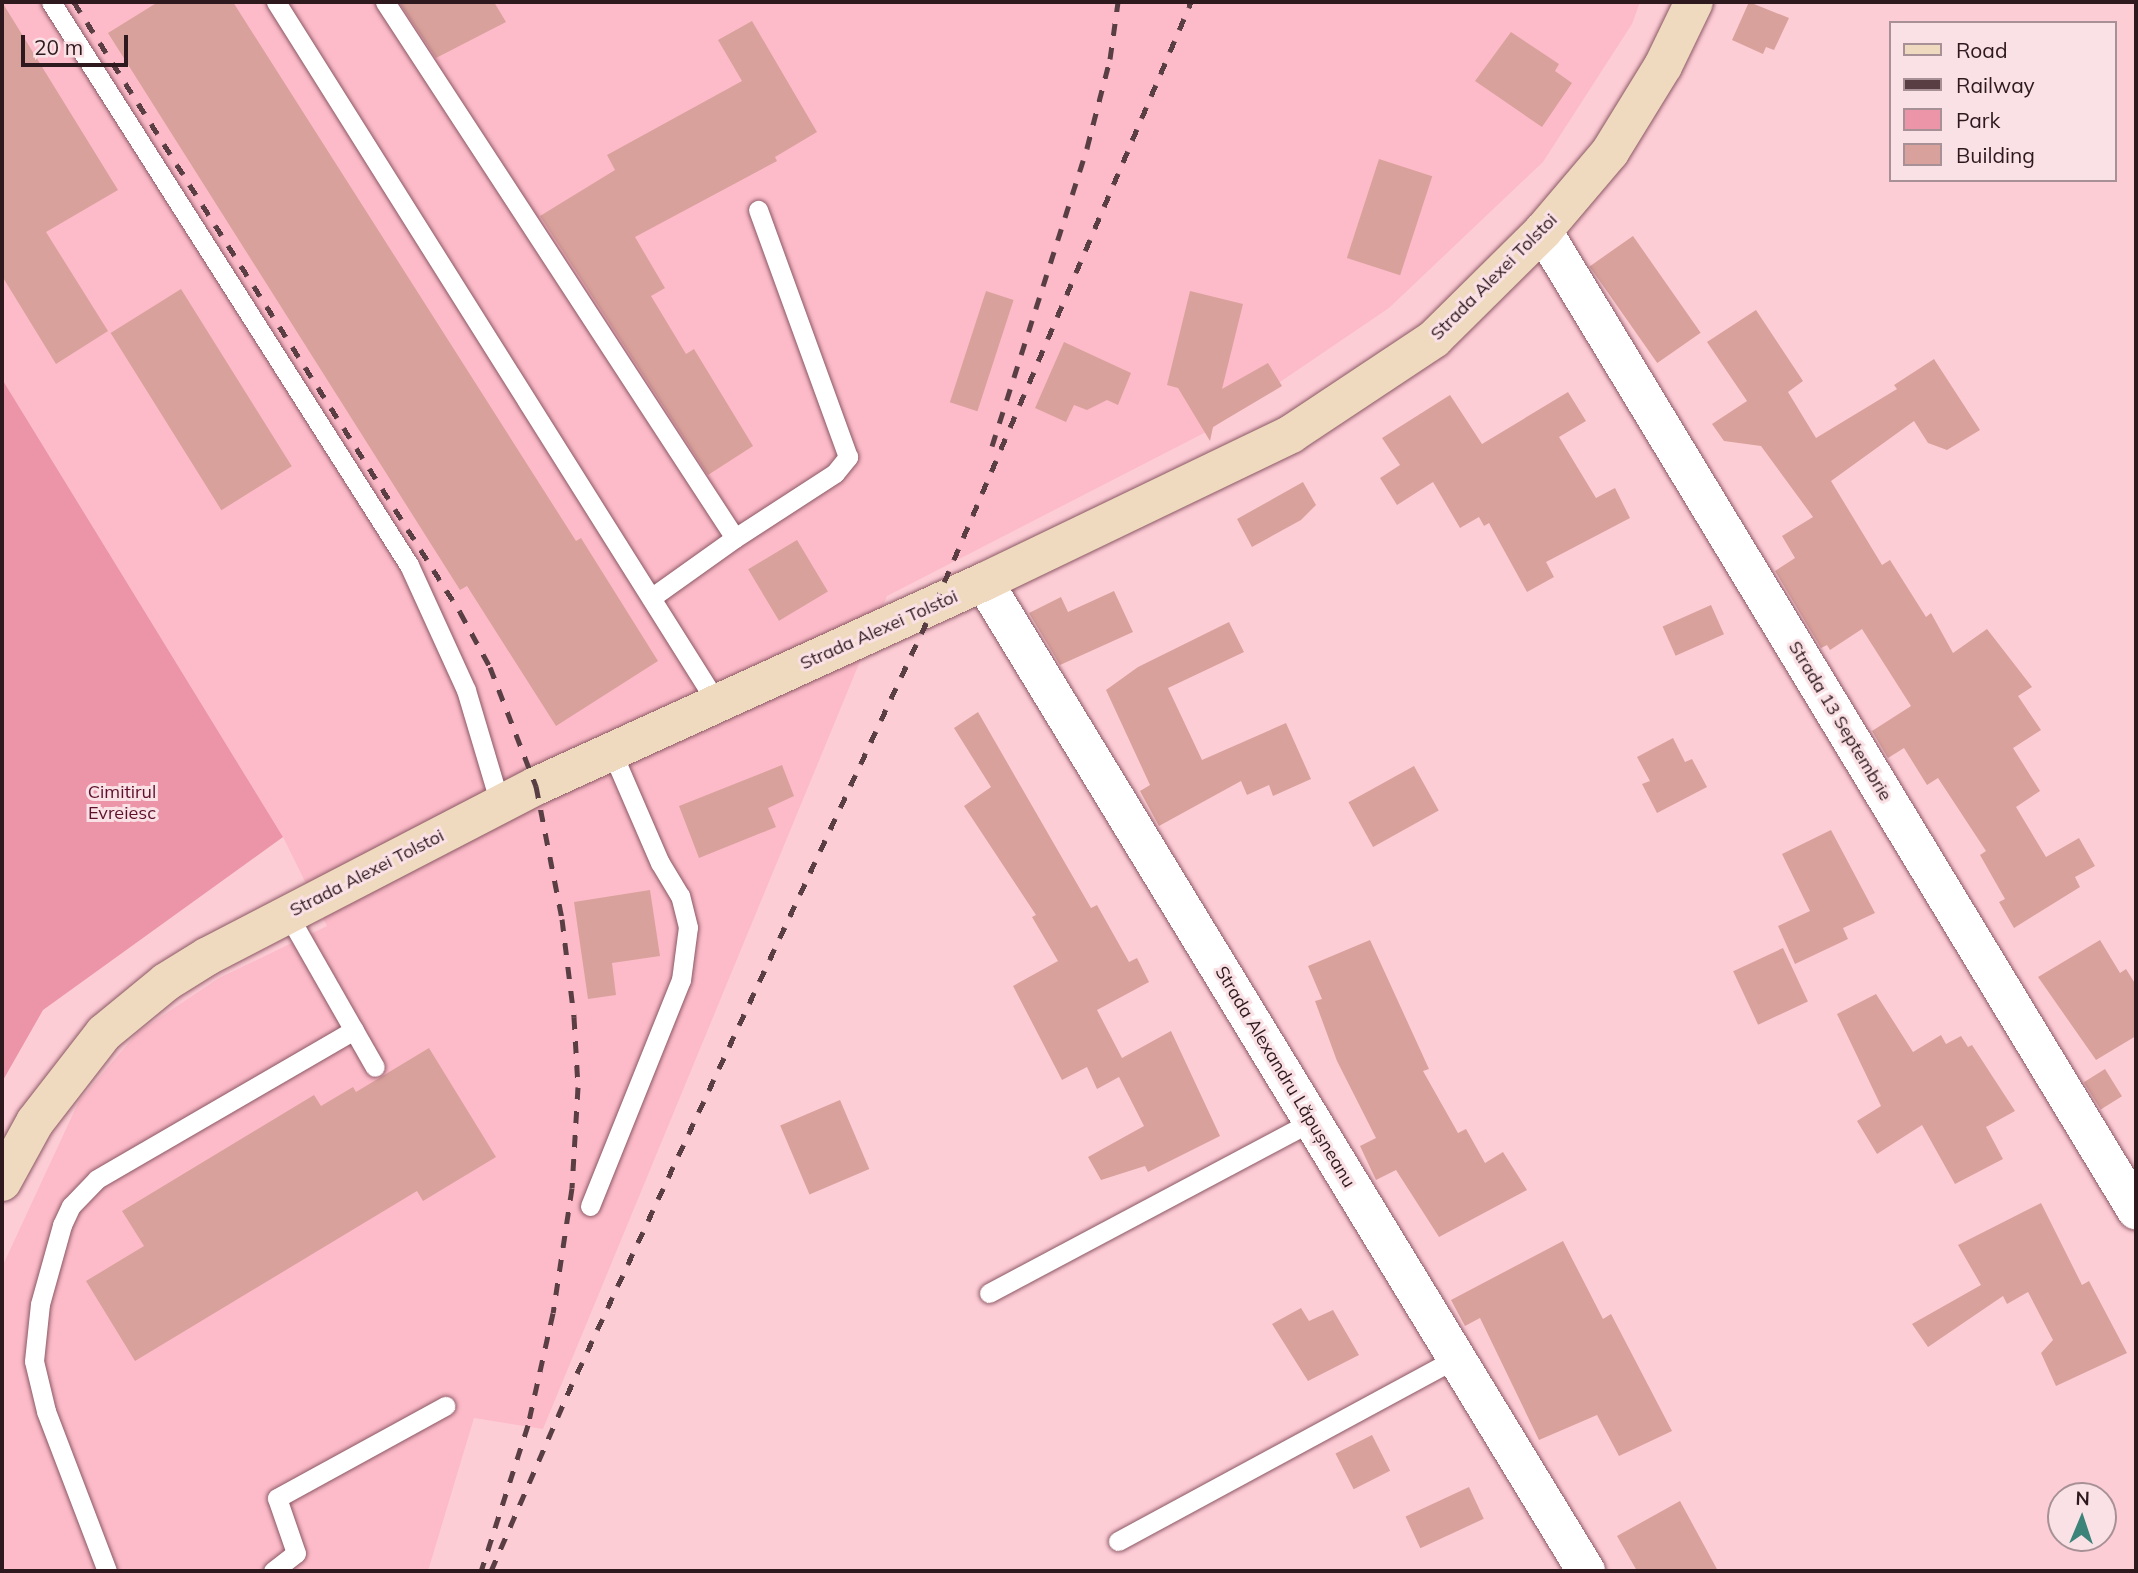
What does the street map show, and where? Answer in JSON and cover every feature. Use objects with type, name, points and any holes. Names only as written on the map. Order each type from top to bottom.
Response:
[{"type":"main road","name":"Strada Alexei Tolstoi","points":[[2,1182],[35,1122],[104,1033],[166,982],[287,914],[500,804],[984,582],[1291,434],[1434,339],[1544,231],[1610,152],[1663,66],[1694,2]]},
{"type":"street","name":"Strada 13 Septembrie","points":[[1544,231],[2136,1210]]},
{"type":"street","name":"Strada Alexandru Lăpușneanu","points":[[984,582],[1586,1571]]},
{"type":"lane","points":[[51,2],[409,565],[466,690],[500,804]]},
{"type":"lane","points":[[276,2],[717,703]]},
{"type":"lane","points":[[385,2],[735,538]]},
{"type":"lane","points":[[651,598],[735,538],[835,473],[848,457],[758,210]]},
{"type":"lane","points":[[590,1206],[681,980],[688,928],[680,895],[660,863],[612,751]]},
{"type":"lane","points":[[287,914],[375,1067]]},
{"type":"lane","points":[[107,1571],[46,1411],[34,1361],[40,1304],[62,1225],[71,1206],[97,1179],[354,1030]]},
{"type":"lane","points":[[989,1293],[1312,1121]]},
{"type":"lane","points":[[1118,1541],[1456,1358]]},
{"type":"lane","points":[[273,1571],[296,1553],[277,1498],[445,1406]]},
{"type":"shaded area","points":[[2,2],[1640,2],[1632,24],[1543,162],[1389,308],[1208,431],[887,596],[543,1429],[474,1418],[428,1571],[2,1571],[2,1267],[79,1101],[138,1032],[219,978],[327,926],[283,837],[2,379]]},
{"type":"green space","name":"Cimitirul Evreiesc","points":[[2,379],[283,837],[43,1010],[2,1082]]},
{"type":"building","points":[[2,2],[118,190],[46,232],[108,331],[56,364],[2,276]]},
{"type":"building","points":[[158,2],[233,2],[576,541],[581,538],[658,661],[556,726],[467,586],[460,590],[108,33]]},
{"type":"building","points":[[399,2],[494,2],[506,22],[436,58]]},
{"type":"building","points":[[1749,2],[1789,18],[1774,50],[1766,47],[1763,54],[1732,40]]},
{"type":"building","points":[[752,21],[817,132],[775,157],[777,161],[635,237],[665,288],[651,296],[686,354],[694,349],[753,446],[708,475],[540,216],[615,170],[607,155],[742,81],[718,40]]},
{"type":"building","points":[[1511,32],[1559,64],[1555,71],[1572,83],[1542,127],[1475,81]]},
{"type":"building","points":[[1379,159],[1432,176],[1400,275],[1347,258]]},
{"type":"building","points":[[1633,236],[1701,333],[1657,363],[1590,266]]},
{"type":"building","points":[[181,289],[292,466],[221,510],[111,333]]},
{"type":"building","points":[[986,291],[1014,300],[977,411],[950,402]]},
{"type":"building","points":[[1190,291],[1243,304],[1222,389],[1268,363],[1282,386],[1213,427],[1210,441],[1178,388],[1167,385]]},
{"type":"building","points":[[1756,310],[1803,381],[1788,392],[1816,438],[1897,389],[1894,385],[1934,359],[1980,430],[1947,450],[1928,443],[1914,421],[1831,481],[1882,565],[1890,560],[1926,617],[1931,613],[1953,653],[1987,629],[2032,687],[2018,696],[2041,730],[2013,748],[2040,791],[2016,807],[2046,857],[2079,838],[2095,866],[2075,877],[2080,887],[2014,928],[1999,902],[2005,899],[1980,855],[1986,851],[1938,778],[1927,785],[1904,748],[1888,758],[1872,731],[1911,706],[1862,629],[1830,650],[1827,645],[1821,648],[1775,571],[1795,558],[1782,536],[1813,517],[1761,446],[1724,441],[1712,424],[1747,401],[1707,342]]},
{"type":"building","points":[[1064,342],[1131,373],[1118,405],[1107,400],[1087,410],[1074,405],[1066,422],[1035,408]]},
{"type":"building","points":[[1568,392],[1586,421],[1559,437],[1596,498],[1615,488],[1630,518],[1546,562],[1554,577],[1527,592],[1489,523],[1484,526],[1479,517],[1460,528],[1433,482],[1397,505],[1380,478],[1400,465],[1382,438],[1450,395],[1482,444]]},
{"type":"building","points":[[1303,482],[1316,505],[1301,520],[1252,547],[1237,519]]},
{"type":"building","points":[[797,540],[828,591],[779,621],[748,569]]},
{"type":"building","points":[[1114,591],[1133,632],[1060,665],[1029,613],[1061,597],[1068,612]]},
{"type":"building","points":[[1711,605],[1724,634],[1676,656],[1663,627]]},
{"type":"building","points":[[1229,622],[1244,652],[1168,688],[1202,760],[1286,723],[1311,779],[1273,796],[1269,785],[1247,795],[1241,781],[1159,826],[1140,791],[1150,785],[1106,690],[1138,667]]},
{"type":"building","points":[[978,712],[1091,908],[1097,905],[1129,962],[1137,958],[1149,982],[1097,1010],[1122,1058],[1171,1031],[1220,1136],[1148,1172],[1145,1166],[1101,1180],[1088,1157],[1144,1126],[1119,1077],[1097,1089],[1087,1067],[1062,1080],[1013,986],[1058,961],[1032,917],[1036,915],[964,806],[991,787],[954,728]]},
{"type":"building","points":[[1673,738],[1685,762],[1692,759],[1707,787],[1657,813],[1642,784],[1650,781],[1637,757]]},
{"type":"building","points":[[782,765],[794,796],[768,808],[776,827],[699,858],[679,806]]},
{"type":"building","points":[[1414,766],[1439,811],[1373,847],[1348,802]]},
{"type":"building","points":[[1831,830],[1875,913],[1843,928],[1848,939],[1795,964],[1778,926],[1810,911],[1782,854]]},
{"type":"building","points":[[650,890],[660,956],[612,963],[616,995],[588,999],[574,902]]},
{"type":"building","points":[[1370,940],[1429,1069],[1423,1071],[1458,1133],[1466,1129],[1485,1163],[1503,1152],[1527,1190],[1439,1237],[1396,1170],[1376,1180],[1360,1146],[1376,1138],[1337,1061],[1315,1001],[1322,999],[1308,966]]},
{"type":"building","points":[[2100,940],[2120,973],[2126,969],[2136,985],[2136,1036],[2096,1060],[2038,977]]},
{"type":"building","points":[[1783,948],[1808,1001],[1758,1025],[1733,971]]},
{"type":"building","points":[[1876,994],[1913,1052],[1941,1035],[1946,1044],[1961,1036],[1968,1047],[1972,1045],[2015,1111],[1986,1127],[2003,1159],[1955,1184],[1922,1125],[1877,1154],[1857,1121],[1881,1106],[1837,1014]]},
{"type":"building","points":[[429,1048],[496,1157],[423,1201],[417,1191],[135,1361],[86,1281],[144,1246],[122,1211],[314,1095],[321,1106],[353,1087],[356,1092]]},
{"type":"building","points":[[2105,1069],[2122,1096],[2101,1109],[2084,1082]]},
{"type":"building","points":[[840,1100],[869,1169],[809,1194],[780,1125]]},
{"type":"building","points":[[2041,1203],[2082,1285],[2089,1281],[2127,1353],[2056,1386],[2041,1353],[2053,1340],[2028,1292],[2007,1304],[2003,1296],[1928,1347],[1912,1324],[1981,1285],[1958,1245]]},
{"type":"building","points":[[1563,1241],[1603,1319],[1611,1314],[1672,1431],[1619,1456],[1597,1415],[1539,1440],[1480,1318],[1465,1326],[1451,1300]]},
{"type":"building","points":[[1301,1308],[1309,1321],[1333,1310],[1359,1355],[1308,1381],[1272,1324]]},
{"type":"building","points":[[1372,1435],[1390,1471],[1354,1489],[1335,1454]]},
{"type":"building","points":[[1469,1487],[1484,1519],[1420,1548],[1406,1517]]},
{"type":"building","points":[[1680,1501],[1718,1571],[1637,1571],[1617,1536]]},
{"type":"railway","points":[[74,2],[460,612],[490,667],[536,786],[562,919],[574,1017],[578,1087],[572,1188],[553,1313],[528,1425],[481,1571]]},
{"type":"railway","points":[[992,446],[1087,148],[1110,59],[1118,2]]},
{"type":"railway","points":[[491,1571],[567,1395],[935,604],[1191,2]]}]
